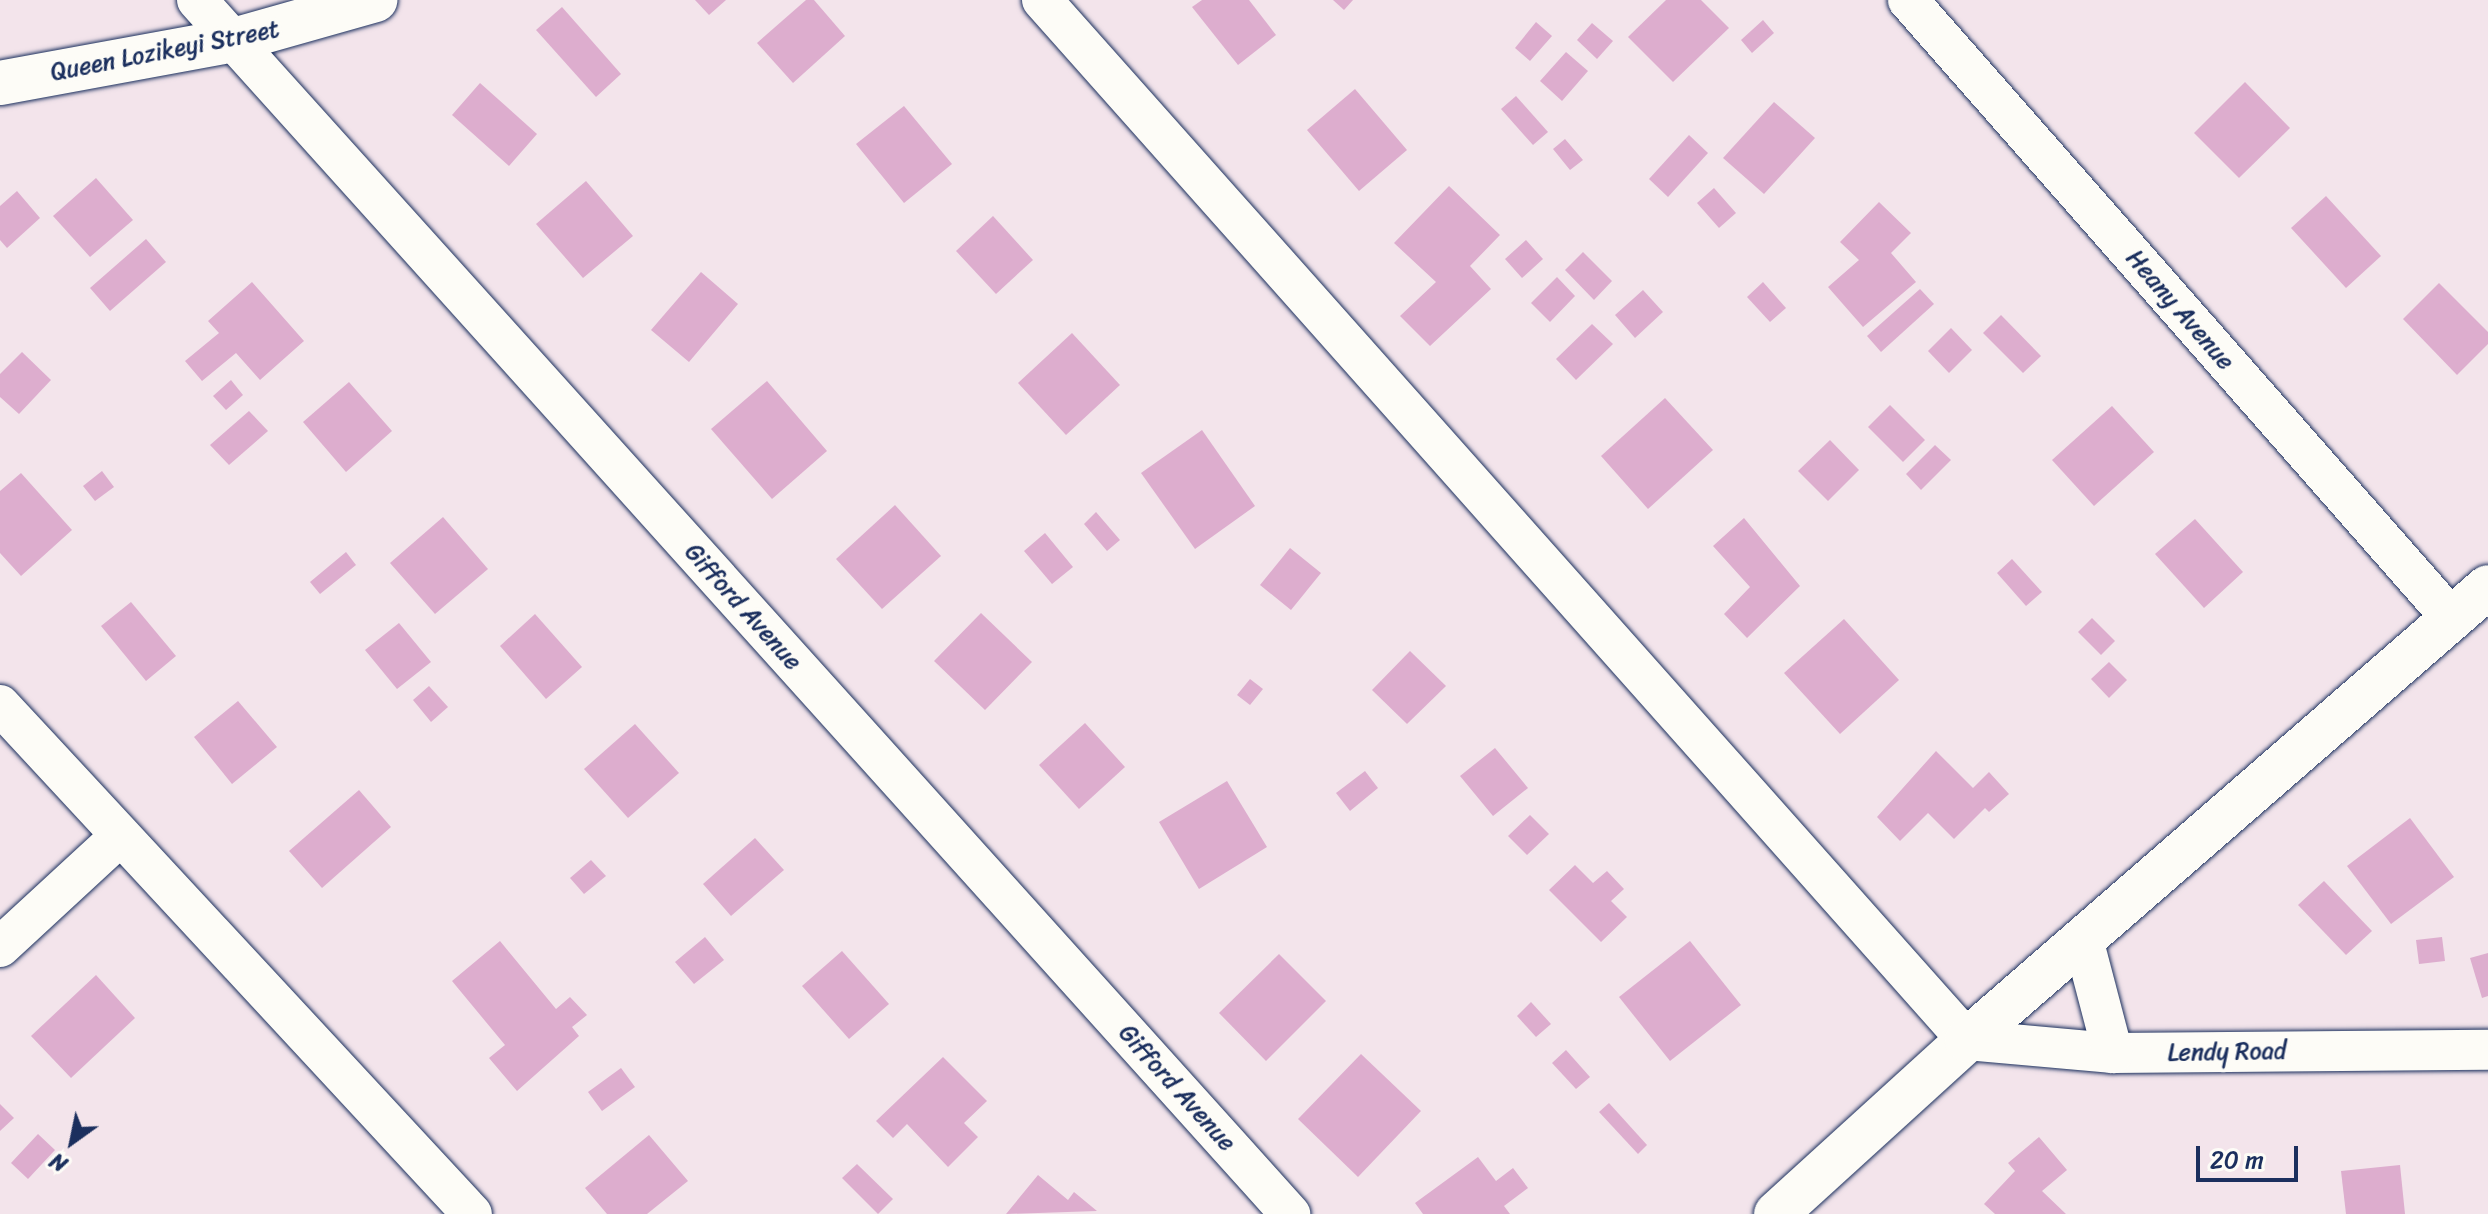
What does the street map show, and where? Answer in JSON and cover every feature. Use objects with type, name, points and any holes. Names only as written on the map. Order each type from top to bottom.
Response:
[{"type":"street","name":"Gifford Avenue","points":[[197,0],[1290,1214]]},
{"type":"street","name":"Queen Lozikeyi Street","points":[[0,83],[234,40],[375,0]]},
{"type":"street","points":[[1042,0],[1967,1040]]},
{"type":"street","name":"Heany Avenue","points":[[1908,0],[2453,620]]},
{"type":"street","points":[[1776,1214],[1967,1040],[2488,587]]},
{"type":"street","points":[[0,705],[119,837],[472,1214]]},
{"type":"street","points":[[0,947],[119,837]]},
{"type":"street","points":[[2083,939],[2113,1053]]},
{"type":"street","name":"Lendy Road","points":[[1967,1040],[2113,1053],[2488,1050]]},
{"type":"building","points":[[695,0],[726,0],[709,15]]},
{"type":"building","points":[[806,0],[814,0],[845,36],[793,83],[757,43]]},
{"type":"building","points":[[1202,0],[1249,0],[1276,35],[1238,65],[1192,7]]},
{"type":"building","points":[[1333,0],[1353,0],[1344,10]]},
{"type":"building","points":[[1666,0],[1701,0],[1729,28],[1673,82],[1628,37]]},
{"type":"building","points":[[562,7],[621,74],[596,97],[536,30]]},
{"type":"building","points":[[1763,20],[1774,33],[1752,53],[1741,40]]},
{"type":"building","points":[[1536,22],[1552,36],[1530,61],[1515,48]]},
{"type":"building","points":[[1592,23],[1613,41],[1597,59],[1577,40]]},
{"type":"building","points":[[1566,52],[1588,71],[1562,101],[1540,81]]},
{"type":"building","points":[[2245,82],[2290,128],[2239,178],[2194,133]]},
{"type":"building","points":[[480,83],[537,134],[509,166],[452,115]]},
{"type":"building","points":[[1355,89],[1407,150],[1359,191],[1307,130]]},
{"type":"building","points":[[1516,96],[1548,132],[1533,145],[1501,109]]},
{"type":"building","points":[[1774,102],[1815,138],[1764,194],[1723,158]]},
{"type":"building","points":[[904,106],[952,164],[904,203],[856,144]]},
{"type":"building","points":[[1689,135],[1708,153],[1668,197],[1649,179]]},
{"type":"building","points":[[1565,139],[1583,160],[1570,170],[1553,149]]},
{"type":"building","points":[[96,178],[133,220],[90,257],[53,216]]},
{"type":"building","points":[[586,181],[633,236],[583,278],[536,224]]},
{"type":"building","points":[[1449,186],[1500,235],[1470,266],[1491,289],[1430,346],[1400,316],[1436,282],[1394,243]]},
{"type":"building","points":[[1714,188],[1736,213],[1719,228],[1697,203]]},
{"type":"building","points":[[17,191],[40,218],[7,248],[0,240],[0,206]]},
{"type":"building","points":[[2326,196],[2381,256],[2346,288],[2291,228]]},
{"type":"building","points":[[1879,202],[1911,233],[1891,253],[1916,282],[1863,327],[1828,287],[1859,260],[1840,242]]},
{"type":"building","points":[[993,216],[1033,260],[996,294],[956,251]]},
{"type":"building","points":[[146,239],[166,262],[110,311],[90,288]]},
{"type":"building","points":[[1526,240],[1543,259],[1522,278],[1505,259]]},
{"type":"building","points":[[1583,252],[1612,281],[1594,300],[1565,270]]},
{"type":"building","points":[[701,272],[738,304],[689,362],[651,330]]},
{"type":"building","points":[[1557,277],[1575,296],[1550,322],[1531,303]]},
{"type":"building","points":[[252,282],[304,341],[260,380],[236,353],[202,381],[185,361],[219,333],[208,321]]},
{"type":"building","points":[[1763,282],[1786,308],[1770,322],[1747,297]]},
{"type":"building","points":[[2439,283],[2488,332],[2488,344],[2457,375],[2403,319]]},
{"type":"building","points":[[1920,289],[1934,304],[1881,352],[1867,336]]},
{"type":"building","points":[[1643,290],[1663,312],[1635,338],[1615,315]]},
{"type":"building","points":[[2001,315],[2041,356],[2023,373],[1983,333]]},
{"type":"building","points":[[1592,324],[1613,344],[1576,380],[1556,359]]},
{"type":"building","points":[[1951,328],[1972,350],[1949,373],[1928,351]]},
{"type":"building","points":[[1072,333],[1120,385],[1066,435],[1018,383]]},
{"type":"building","points":[[22,352],[51,380],[19,414],[0,397],[0,374]]},
{"type":"building","points":[[231,380],[243,395],[226,410],[213,396]]},
{"type":"building","points":[[767,381],[827,451],[772,499],[711,429]]},
{"type":"building","points":[[349,382],[392,431],[346,472],[303,422]]},
{"type":"building","points":[[1665,398],[1713,450],[1648,509],[1601,456]]},
{"type":"building","points":[[1890,405],[1925,440],[1903,462],[1868,427]]},
{"type":"building","points":[[2112,406],[2154,452],[2094,506],[2052,460]]},
{"type":"building","points":[[249,411],[268,431],[229,465],[210,445]]},
{"type":"building","points":[[1202,430],[1255,506],[1195,549],[1141,473]]},
{"type":"building","points":[[1830,440],[1859,470],[1828,501],[1798,471]]},
{"type":"building","points":[[1935,445],[1951,460],[1921,490],[1906,474]]},
{"type":"building","points":[[102,471],[114,487],[95,501],[83,486]]},
{"type":"building","points":[[21,473],[72,530],[21,576],[0,553],[0,491]]},
{"type":"building","points":[[895,505],[941,556],[882,609],[836,559]]},
{"type":"building","points":[[1096,512],[1120,540],[1107,551],[1084,524]]},
{"type":"building","points":[[443,517],[488,569],[435,614],[390,563]]},
{"type":"building","points":[[1744,518],[1800,586],[1747,638],[1724,614],[1750,587],[1713,546]]},
{"type":"building","points":[[2195,519],[2243,572],[2204,608],[2155,554]]},
{"type":"building","points":[[1045,533],[1073,567],[1052,584],[1024,551]]},
{"type":"building","points":[[1290,548],[1321,573],[1291,610],[1260,585]]},
{"type":"building","points":[[346,552],[356,565],[320,594],[310,582]]},
{"type":"building","points":[[2012,559],[2042,592],[2026,606],[1997,573]]},
{"type":"building","points":[[131,602],[176,656],[146,681],[101,626]]},
{"type":"building","points":[[981,613],[1032,662],[985,710],[934,661]]},
{"type":"building","points":[[535,614],[582,667],[546,699],[500,646]]},
{"type":"building","points":[[2092,618],[2115,641],[2101,655],[2078,632]]},
{"type":"building","points":[[1844,619],[1899,680],[1840,734],[1784,673]]},
{"type":"building","points":[[399,623],[431,662],[397,689],[365,650]]},
{"type":"building","points":[[1410,651],[1446,686],[1407,724],[1372,690]]},
{"type":"building","points":[[2109,662],[2127,680],[2109,698],[2091,679]]},
{"type":"building","points":[[1250,679],[1263,689],[1250,705],[1237,695]]},
{"type":"building","points":[[429,686],[448,707],[431,722],[413,700]]},
{"type":"building","points":[[238,701],[277,747],[232,784],[194,737]]},
{"type":"building","points":[[1085,723],[1125,767],[1079,809],[1039,765]]},
{"type":"building","points":[[635,724],[679,773],[628,818],[584,769]]},
{"type":"building","points":[[1495,748],[1528,788],[1493,816],[1460,776]]},
{"type":"building","points":[[1936,751],[1973,788],[1989,772],[2009,794],[1989,812],[1985,808],[1954,839],[1928,813],[1900,841],[1877,817]]},
{"type":"building","points":[[1365,771],[1378,788],[1350,811],[1336,793]]},
{"type":"building","points":[[1227,781],[1267,847],[1199,889],[1159,822]]},
{"type":"building","points":[[359,790],[391,827],[322,888],[289,851]]},
{"type":"building","points":[[1530,815],[1549,834],[1527,855],[1508,836]]},
{"type":"building","points":[[2410,818],[2454,877],[2391,924],[2347,866]]},
{"type":"building","points":[[755,838],[784,870],[731,916],[703,884]]},
{"type":"building","points":[[591,860],[606,876],[584,894],[570,878]]},
{"type":"building","points":[[1575,865],[1593,883],[1607,871],[1624,889],[1611,901],[1627,917],[1601,942],[1549,890]]},
{"type":"building","points":[[2324,881],[2372,931],[2346,955],[2298,905]]},
{"type":"building","points":[[705,937],[724,960],[694,984],[675,962]]},
{"type":"building","points":[[2442,937],[2445,961],[2419,964],[2416,940]]},
{"type":"building","points":[[500,941],[556,1009],[570,997],[587,1015],[572,1027],[579,1036],[517,1091],[489,1058],[505,1045],[452,981]]},
{"type":"building","points":[[1690,941],[1741,1005],[1670,1061],[1619,997]]},
{"type":"building","points":[[842,951],[889,1004],[849,1039],[802,986]]},
{"type":"building","points":[[2488,953],[2488,996],[2482,998],[2470,958]]},
{"type":"building","points":[[1279,954],[1326,1001],[1266,1061],[1219,1013]]},
{"type":"building","points":[[96,975],[135,1018],[71,1078],[31,1036]]},
{"type":"building","points":[[1531,1002],[1551,1024],[1536,1037],[1517,1016]]},
{"type":"building","points":[[1566,1050],[1590,1077],[1576,1089],[1552,1063]]},
{"type":"building","points":[[1361,1054],[1421,1111],[1358,1177],[1298,1119]]},
{"type":"building","points":[[943,1057],[987,1101],[964,1123],[978,1137],[948,1167],[907,1124],[893,1138],[876,1121]]},
{"type":"building","points":[[621,1068],[635,1087],[602,1111],[588,1092]]},
{"type":"building","points":[[1609,1103],[1647,1145],[1638,1154],[1599,1112]]},
{"type":"building","points":[[0,1104],[14,1118],[0,1131]]},
{"type":"building","points":[[38,1134],[55,1150],[28,1179],[11,1163]]},
{"type":"building","points":[[649,1135],[688,1181],[647,1214],[607,1214],[585,1188]]},
{"type":"building","points":[[2039,1137],[2067,1170],[2042,1191],[2066,1214],[1995,1214],[1984,1204],[2015,1171],[2008,1163]]},
{"type":"building","points":[[1478,1157],[1496,1181],[1513,1168],[1528,1188],[1504,1206],[1510,1214],[1423,1214],[1415,1203]]},
{"type":"building","points":[[857,1164],[893,1199],[878,1214],[842,1178]]},
{"type":"building","points":[[2400,1165],[2405,1214],[2346,1214],[2341,1171]]},
{"type":"building","points":[[1038,1175],[1068,1200],[1074,1192],[1097,1211],[1006,1214]]}]
